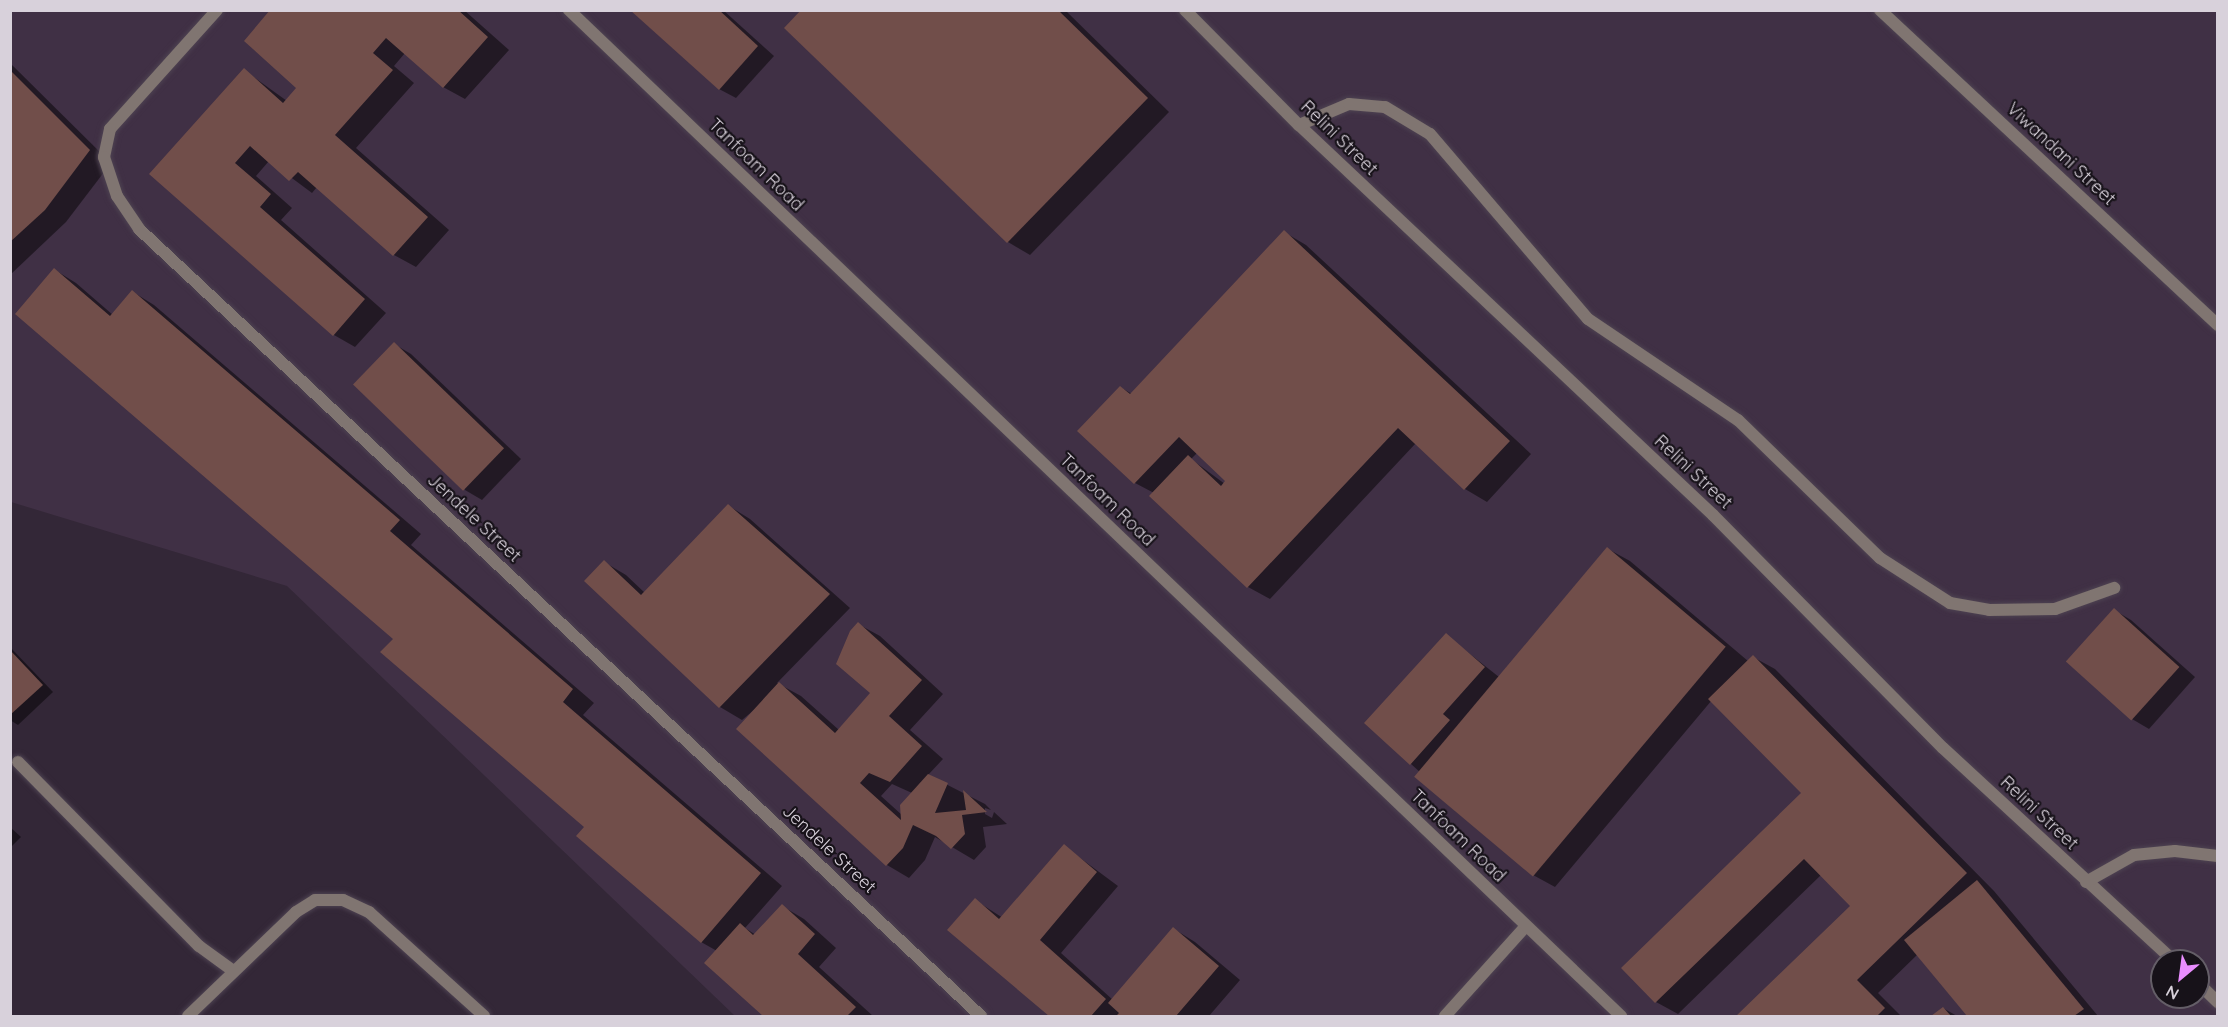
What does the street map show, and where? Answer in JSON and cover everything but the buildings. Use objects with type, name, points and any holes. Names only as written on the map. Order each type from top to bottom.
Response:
[{"type":"street","name":"Jendele Street","points":[[217,10],[110,129],[104,157],[117,196],[139,229],[981,1017]]},
{"type":"street","name":"Tanfoam Road","points":[[569,10],[1621,1017]]},
{"type":"street","name":"Relini Street","points":[[1185,10],[1299,125],[1713,515],[1943,748],[2161,949]]},
{"type":"street","name":"Viwandani Street","points":[[1880,10],[2217,325]]},
{"type":"street","points":[[1299,125],[1349,104],[1385,107],[1430,134],[1588,319],[1738,420],[1880,558],[1950,603],[1989,610],[2055,609],[2114,588]]},
{"type":"street","points":[[18,762],[199,946],[232,970]]},
{"type":"street","points":[[2086,882],[2134,855],[2175,851],[2217,856]]},
{"type":"street","points":[[188,1017],[232,970],[296,912],[315,900],[344,900],[369,912],[484,1017]]},
{"type":"street","points":[[1445,1017],[1526,926]]},
{"type":"shaded area","points":[[10,11],[2217,11],[2217,1016],[735,1016],[287,586],[11,502]]}]
